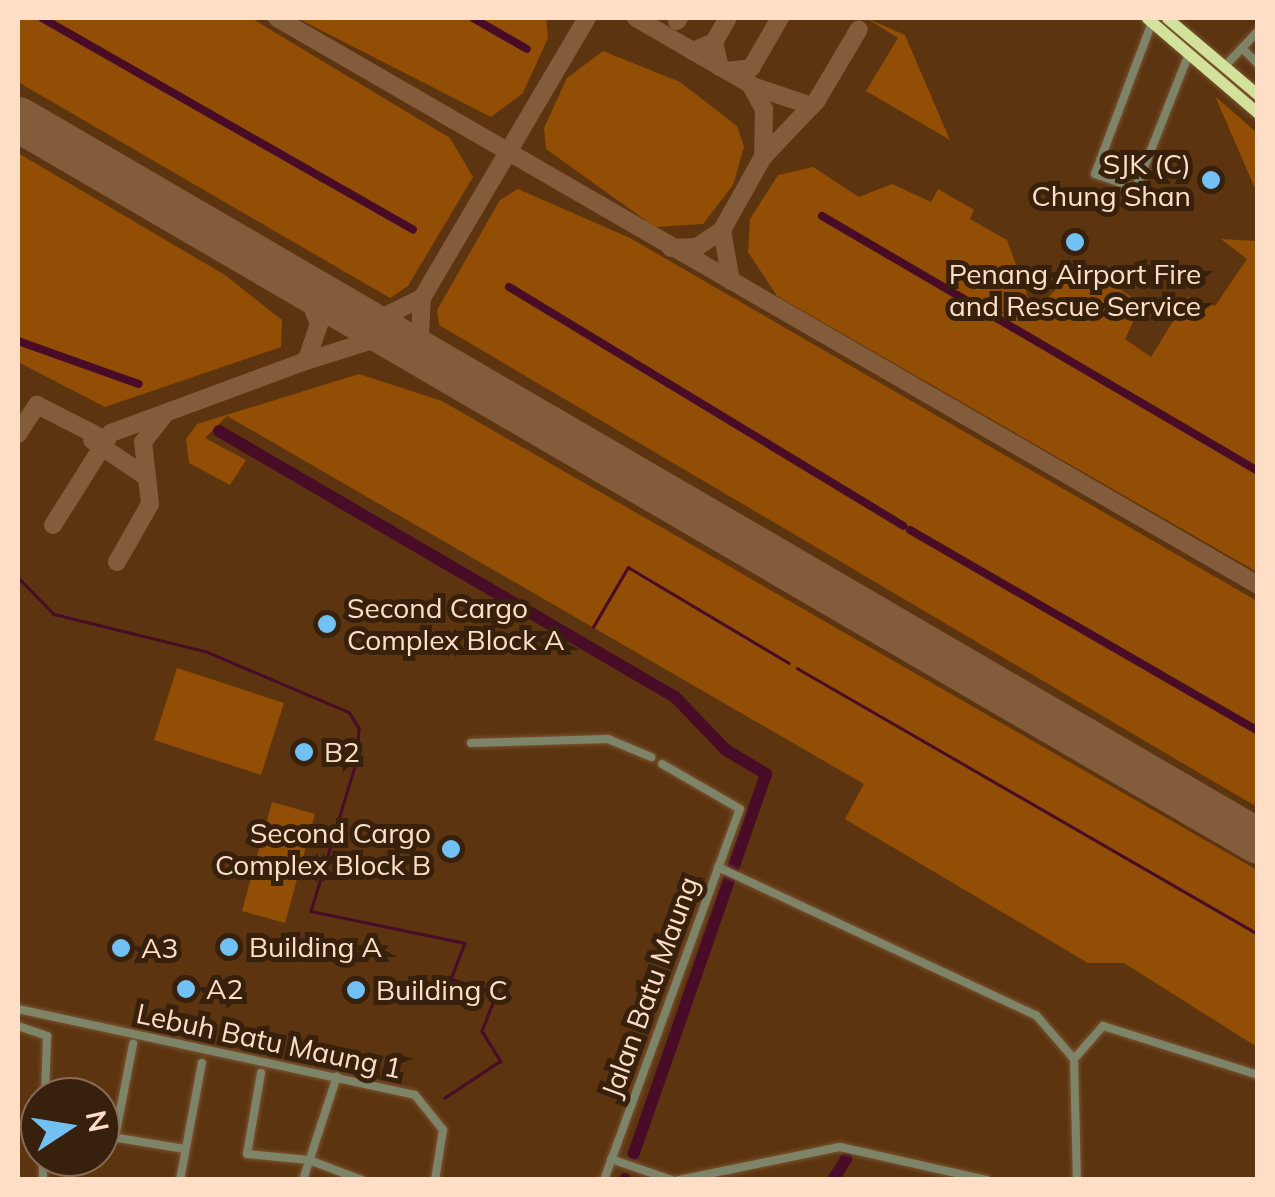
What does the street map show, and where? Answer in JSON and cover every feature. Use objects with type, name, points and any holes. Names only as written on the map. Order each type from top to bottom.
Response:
[{"type":"highway","points":[[1167,18],[1258,95]]},
{"type":"highway","points":[[1150,23],[1258,114]]},
{"type":"street","points":[[1150,23],[1095,174],[1136,188],[1188,56]]},
{"type":"street","points":[[1224,67],[1258,31]]},
{"type":"street","points":[[1242,48],[1258,64]]},
{"type":"street","points":[[471,743],[608,739],[651,757]]},
{"type":"street","name":"Jalan Batu Maung","points":[[604,1180],[740,810],[662,764]]},
{"type":"street","points":[[719,867],[1018,1002],[1074,1059]]},
{"type":"street","name":"Lebuh Batu Maung 1","points":[[18,1010],[338,1076],[428,1104],[444,1142],[435,1180]]},
{"type":"street","points":[[18,1026],[47,1036],[46,1077]]},
{"type":"street","points":[[1077,1180],[1074,1059],[1103,1026],[1258,1075]]},
{"type":"street","points":[[120,1113],[134,1044]]},
{"type":"street","points":[[180,1180],[202,1063]]},
{"type":"street","points":[[261,1073],[246,1154],[310,1160],[362,1180]]},
{"type":"street","points":[[302,1180],[338,1076]]},
{"type":"street","points":[[120,1138],[186,1150]]},
{"type":"street","points":[[611,1159],[676,1180],[840,1147],[987,1180]]},
{"type":"shaded area","points":[[18,18],[251,18],[450,138],[473,177],[408,286],[390,298],[18,82]]},
{"type":"shaded area","points":[[297,18],[546,18],[548,38],[523,93],[491,117]]},
{"type":"shaded area","points":[[866,18],[905,35],[950,140],[866,91],[898,38]]},
{"type":"shaded area","points":[[603,51],[680,82],[737,126],[744,147],[733,185],[703,224],[655,227],[546,149],[544,128],[567,78]]},
{"type":"shaded area","points":[[1215,96],[1257,133],[1257,193]]},
{"type":"shaded area","points":[[18,153],[225,275],[282,320],[281,347],[105,407],[18,362]]},
{"type":"shaded area","points":[[813,167],[859,197],[892,184],[931,202],[938,189],[974,210],[970,219],[1007,240],[1033,311],[1076,271],[1096,275],[1142,303],[1125,339],[1151,357],[1188,297],[1215,306],[1247,259],[1221,239],[1257,241],[1257,572],[777,296],[748,252],[750,219],[778,175]]},
{"type":"shaded area","points":[[518,189],[630,238],[1257,601],[1257,807],[439,325],[437,310],[500,200]]},
{"type":"shaded area","points":[[359,374],[442,401],[1257,870],[1257,1047],[1124,963],[1088,963],[845,819],[864,784],[227,416],[205,438],[246,460],[230,485],[189,463],[186,439],[197,424]]},
{"type":"shaded area","points":[[177,668],[284,703],[261,775],[154,740]]},
{"type":"shaded area","points":[[272,802],[315,814],[285,923],[242,911]]},
{"type":"waterway","points":[[42,18],[413,230]]},
{"type":"waterway","points":[[473,18],[527,49]]},
{"type":"waterway","points":[[822,216],[1258,471]]},
{"type":"waterway","points":[[509,287],[903,526]]},
{"type":"waterway","points":[[18,341],[139,384]]},
{"type":"waterway","points":[[219,431],[675,697],[726,750],[766,774],[634,1154]]},
{"type":"waterway","points":[[910,530],[1258,731]]},
{"type":"waterway","points":[[593,627],[628,567],[789,663]]},
{"type":"waterway","points":[[18,577],[54,614],[205,651],[349,712],[359,728],[357,760],[311,911],[465,943],[451,979],[497,993],[482,1031],[501,1061],[445,1098]]},
{"type":"waterway","points":[[797,668],[1258,934]]},
{"type":"waterway","points":[[833,1180],[846,1159]]},
{"type":"taxiway","points":[[277,18],[1258,585]]},
{"type":"taxiway","points":[[447,369],[420,335],[422,298],[587,18]]},
{"type":"taxiway","points":[[636,18],[755,87],[812,106]]},
{"type":"taxiway","points":[[714,42],[728,18]]},
{"type":"taxiway","points":[[727,71],[751,68],[780,18]]},
{"type":"taxiway","points":[[722,230],[763,157],[817,100],[859,29]]},
{"type":"taxiway","points":[[692,51],[714,42],[720,67]]},
{"type":"taxiway","points":[[751,86],[764,109],[763,156]]},
{"type":"taxiway","points":[[671,248],[697,247],[722,230],[731,281]]},
{"type":"taxiway","points":[[304,285],[319,324],[306,361],[370,341],[412,348]]},
{"type":"taxiway","points":[[345,309],[383,317],[422,298]]},
{"type":"taxiway","points":[[53,525],[111,433],[306,361]]},
{"type":"taxiway","points":[[18,434],[37,405],[104,439]]},
{"type":"taxiway","points":[[117,562],[150,504],[143,442],[166,413]]},
{"type":"taxiway","points":[[92,440],[145,476]]},
{"type":"runway","points":[[18,119],[1258,841]]},
{"type":"place","name":"SJK (C) Chung Shan","points":[[1211,180]]},
{"type":"place","name":"Penang Airport Fire and Rescue Service","points":[[1075,242]]},
{"type":"place","name":"Second Cargo Complex Block A","points":[[327,624]]},
{"type":"place","name":"B2","points":[[304,752]]},
{"type":"place","name":"Second Cargo Complex Block B","points":[[451,849]]},
{"type":"place","name":"Building A","points":[[229,947]]},
{"type":"place","name":"A3","points":[[121,948]]},
{"type":"place","name":"A2","points":[[186,989]]},
{"type":"place","name":"Building C","points":[[356,990]]}]
